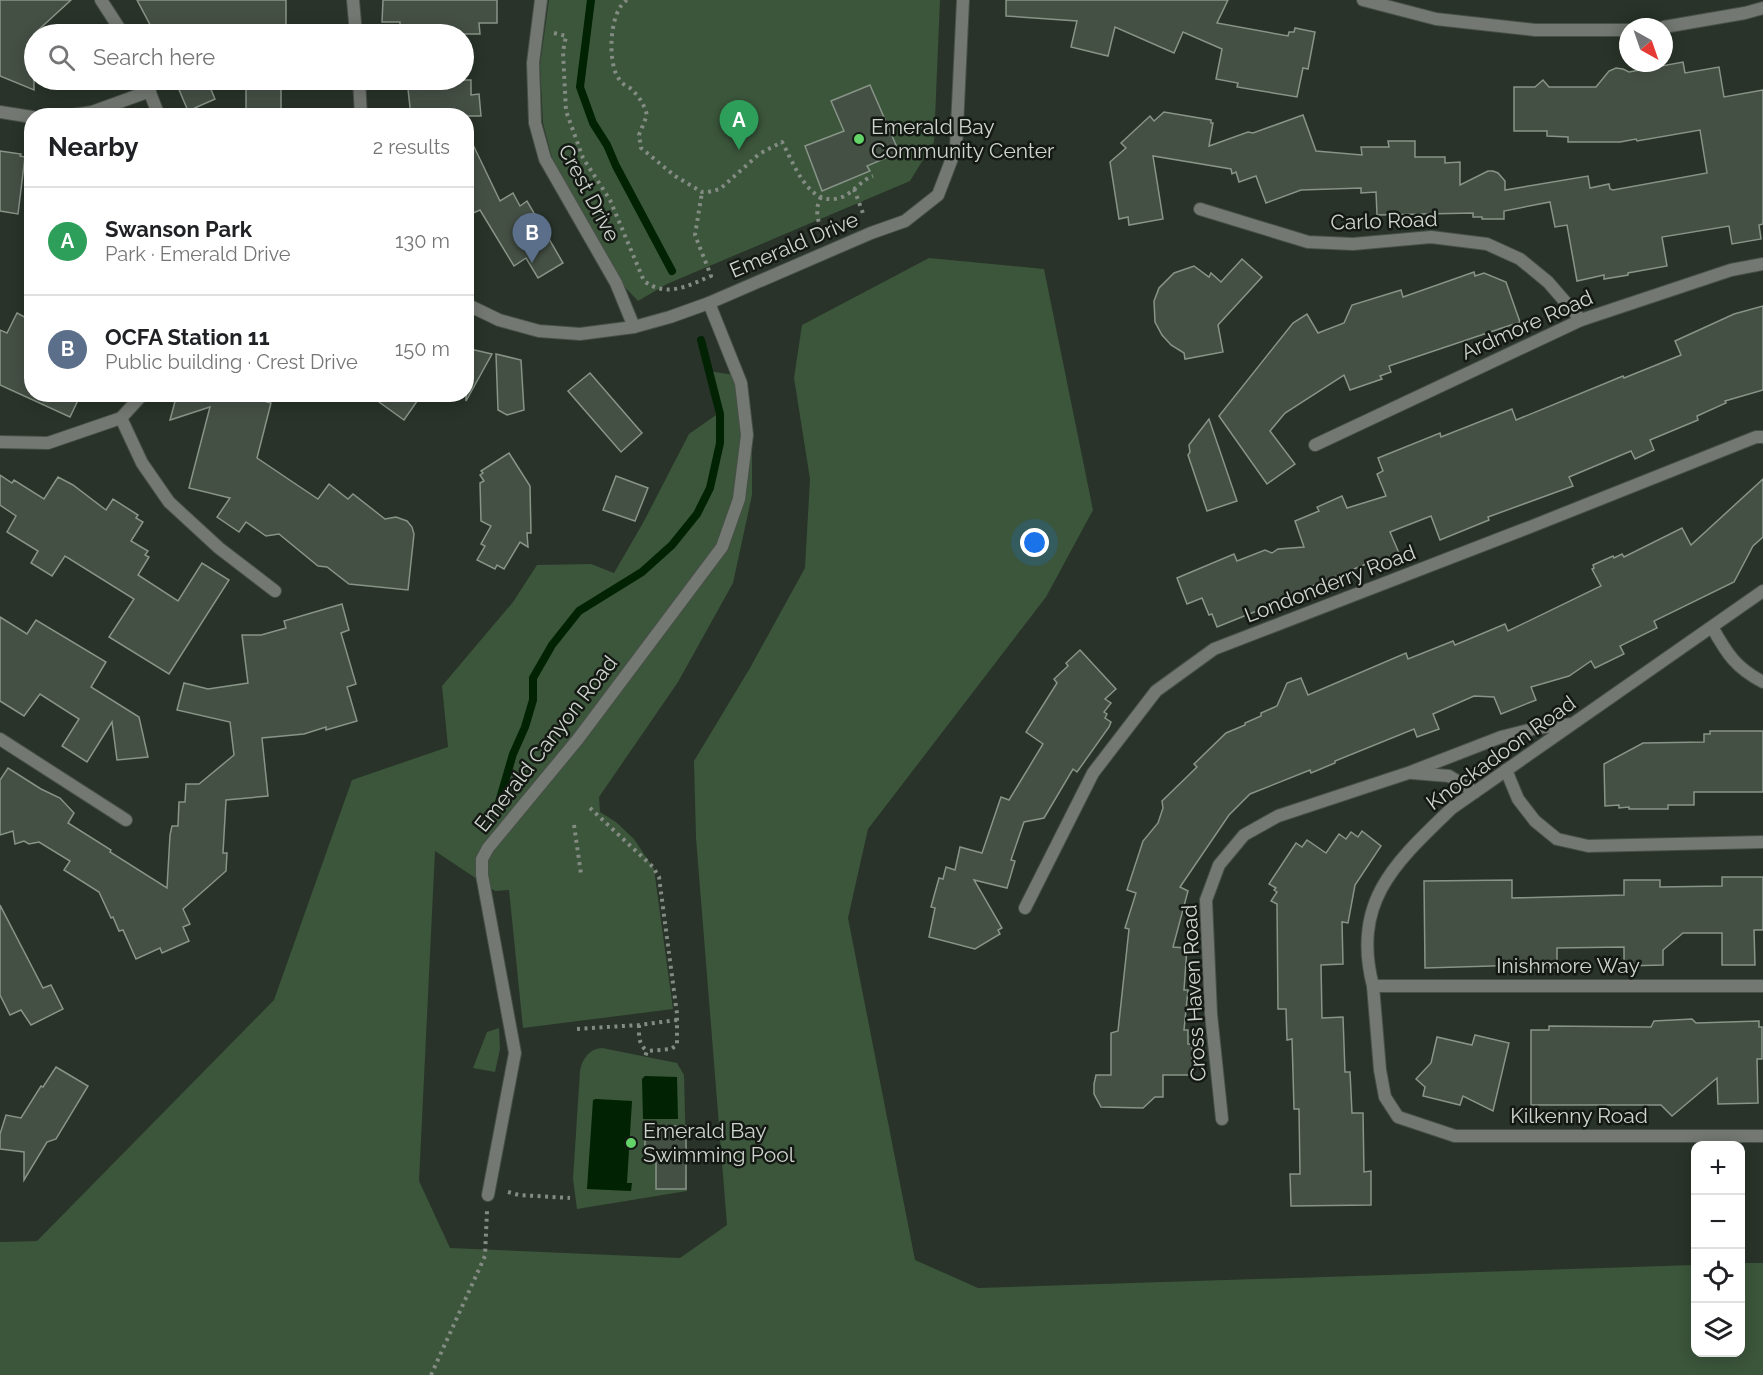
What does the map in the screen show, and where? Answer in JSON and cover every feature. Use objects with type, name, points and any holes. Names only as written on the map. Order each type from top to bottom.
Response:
[{"type":"street","points":[[101,0],[117,24]]},
{"type":"street","points":[[353,0],[355,24]]},
{"type":"street","name":"Crest Drive","points":[[541,0],[533,63],[535,123],[545,159],[616,283],[634,327]]},
{"type":"street","name":"Emerald Drive","points":[[474,308],[499,320],[539,331],[580,334],[634,327],[710,303],[871,233],[906,221],[938,195],[956,148],[963,0]]},
{"type":"street","points":[[1363,0],[1436,19],[1535,30],[1619,30]]},
{"type":"street","points":[[1673,25],[1763,8]]},
{"type":"street","points":[[100,108],[137,90]]},
{"type":"street","points":[[149,90],[156,108]]},
{"type":"street","points":[[360,90],[361,108]]},
{"type":"street","points":[[0,112],[24,116]]},
{"type":"street","name":"Carlo Road","points":[[1200,209],[1308,242],[1353,244],[1431,237],[1487,244],[1520,259],[1548,282],[1581,320]]},
{"type":"street","name":"Ardmore Road","points":[[1315,445],[1581,320],[1731,270],[1763,264]]},
{"type":"street","name":"Emerald Canyon Road","points":[[489,1191],[515,1053],[482,875],[482,860],[488,848],[578,739],[722,547],[739,499],[747,435],[741,383],[710,303]]},
{"type":"street","points":[[0,442],[48,442],[121,418],[136,402]]},
{"type":"street","points":[[121,418],[142,463],[169,502],[219,548],[275,591]]},
{"type":"street","name":"Londonderry Road","points":[[1025,908],[1093,773],[1156,691],[1214,649],[1530,528],[1756,437],[1763,437]]},
{"type":"street","name":"Knockadoon Road","points":[[1398,1117],[1385,1096],[1380,1070],[1373,986],[1369,973],[1367,924],[1373,904],[1383,884],[1410,848],[1452,808],[1763,591]]},
{"type":"street","points":[[1712,627],[1725,651],[1745,673],[1763,682]]},
{"type":"street","name":"Cross Haven Road","points":[[1222,1119],[1211,1014],[1206,900],[1220,865],[1244,835],[1278,816],[1408,772],[1501,737],[1537,728],[1572,724]]},
{"type":"street","points":[[0,739],[126,820]]},
{"type":"street","points":[[1506,770],[1518,799],[1535,821],[1557,838],[1588,846],[1763,842]]},
{"type":"street","name":"Cross Haven Road","points":[[1408,772],[1449,776],[1475,792]]},
{"type":"street","name":"Inishmore Way","points":[[1373,986],[1763,987]]},
{"type":"street","name":"Kilkenny Road","points":[[1398,1117],[1455,1136],[1763,1136]]},
{"type":"path","points":[[627,0],[618,7],[611,33],[613,62],[619,80],[638,95],[647,115],[639,135],[641,148],[675,176],[702,192],[720,189],[759,154],[782,142],[809,190],[821,197],[837,199],[873,177]]},
{"type":"path","points":[[537,29],[566,36],[563,52],[567,111],[572,129],[583,158],[614,209],[644,281],[653,288],[671,290],[711,276],[695,235],[702,192]]},
{"type":"path","points":[[854,189],[871,233]]},
{"type":"path","points":[[821,197],[817,205],[818,223],[830,251]]},
{"type":"path","points":[[590,808],[653,867],[659,877],[677,1020],[677,1045],[671,1049],[647,1051]]},
{"type":"path","points":[[574,825],[581,874]]},
{"type":"path","points":[[577,1029],[677,1020]]},
{"type":"path","points":[[639,1025],[639,1039],[647,1051]]},
{"type":"path","points":[[645,1057],[647,1051]]},
{"type":"path","points":[[431,1375],[485,1256],[489,1191],[570,1198]]},
{"type":"shaded area","points":[[549,0],[940,0],[934,142],[910,181],[667,284],[638,301],[619,281],[552,158],[543,123],[540,65]]},
{"type":"shaded area","points":[[929,258],[1044,269],[1093,510],[1046,597],[868,829],[848,918],[915,1260],[978,1288],[1691,1265],[1691,1357],[1745,1357],[1745,1263],[1763,1263],[1763,1375],[0,1375],[0,1242],[37,1241],[274,1000],[352,780],[448,747],[442,686],[513,602],[537,565],[591,564],[614,573],[689,434],[716,415],[708,371],[741,376],[752,427],[752,495],[733,583],[678,682],[599,797],[600,812],[616,822],[634,839],[654,869],[673,1009],[523,1028],[509,890],[495,891],[435,851],[419,1181],[450,1248],[680,1258],[727,1225],[696,838],[694,761],[750,668],[805,568],[810,479],[794,378],[802,325]]},
{"type":"shaded area","points":[[499,1028],[500,1049],[495,1072],[473,1068],[487,1032]]},
{"type":"shaded area","name":"Emerald Bay Swimming Pool","points":[[602,1048],[677,1063],[684,1075],[687,1191],[577,1209],[573,1179],[580,1071],[587,1055],[593,1050]]},
{"type":"shaded area","points":[[645,1076],[677,1077],[678,1119],[643,1119],[642,1079]]},
{"type":"shaded area","points":[[593,1100],[632,1101],[627,1183],[632,1183],[631,1191],[587,1189]]},
{"type":"building","points":[[0,0],[71,0],[45,24],[24,24],[24,86],[0,76]]},
{"type":"building","points":[[137,0],[286,0],[286,24],[150,24]]},
{"type":"building","points":[[383,0],[497,0],[497,23],[479,23],[480,34],[474,34],[474,24],[382,22]]},
{"type":"building","points":[[1006,0],[1228,0],[1217,23],[1288,36],[1289,32],[1294,32],[1295,28],[1315,32],[1308,69],[1303,68],[1297,97],[1237,87],[1238,83],[1216,79],[1222,49],[1183,32],[1174,53],[1115,27],[1108,56],[1071,47],[1077,21],[1006,16]]},
{"type":"building","points":[[1683,62],[1685,73],[1719,67],[1724,97],[1763,90],[1763,224],[1759,225],[1761,239],[1732,244],[1729,226],[1662,237],[1667,266],[1604,279],[1604,275],[1577,281],[1567,225],[1555,227],[1550,202],[1504,211],[1504,219],[1482,219],[1482,217],[1473,217],[1473,213],[1377,215],[1376,192],[1361,193],[1361,188],[1301,190],[1266,203],[1256,176],[1239,182],[1236,172],[1232,174],[1231,169],[1153,156],[1163,219],[1129,225],[1128,217],[1119,219],[1110,162],[1126,148],[1121,143],[1150,116],[1154,121],[1164,112],[1211,120],[1213,123],[1209,146],[1303,115],[1316,151],[1362,155],[1361,147],[1389,147],[1388,141],[1415,141],[1415,157],[1445,157],[1445,163],[1460,162],[1460,185],[1488,171],[1498,173],[1505,181],[1505,190],[1588,176],[1590,188],[1609,184],[1610,189],[1613,190],[1707,173],[1700,130],[1620,142],[1568,142],[1568,137],[1547,136],[1547,131],[1514,131],[1514,87],[1535,87],[1543,80],[1549,87],[1596,87],[1609,71],[1616,68],[1619,68],[1619,72],[1673,72],[1673,64]]},
{"type":"building","name":"Emerald Bay Community Center","points":[[870,85],[899,152],[867,166],[870,171],[822,191],[805,146],[844,131],[831,101]]},
{"type":"building","points":[[179,90],[211,90],[215,99],[195,108],[187,108]]},
{"type":"building","points":[[246,90],[281,90],[281,108],[246,108]]},
{"type":"building","points":[[408,90],[471,90],[471,95],[479,94],[481,116],[474,116],[474,108],[410,108]]},
{"type":"building","points":[[474,147],[500,201],[513,193],[520,206],[527,201],[563,263],[538,278],[526,258],[514,266],[480,210],[474,213]]},
{"type":"building","points":[[0,151],[21,154],[20,156],[24,157],[24,165],[18,214],[0,211]]},
{"type":"building","points":[[1242,259],[1262,277],[1218,325],[1223,352],[1185,359],[1184,353],[1171,345],[1155,322],[1154,301],[1159,288],[1174,273],[1194,266],[1209,277],[1211,273],[1221,282]]},
{"type":"building","points":[[1474,272],[1475,276],[1484,273],[1506,282],[1520,322],[1389,366],[1391,372],[1380,376],[1382,379],[1350,390],[1344,375],[1285,413],[1270,431],[1295,464],[1267,484],[1219,416],[1293,323],[1307,314],[1318,333],[1344,323],[1352,305],[1401,290],[1403,297]]},
{"type":"building","points":[[1763,306],[1763,390],[1725,401],[1726,403],[1697,416],[1698,420],[1650,440],[1654,450],[1635,459],[1631,451],[1569,477],[1573,486],[1488,517],[1489,520],[1440,540],[1431,516],[1390,532],[1399,553],[1372,564],[1371,562],[1217,627],[1202,598],[1187,604],[1177,578],[1234,554],[1237,561],[1265,550],[1272,553],[1278,549],[1304,547],[1295,521],[1319,511],[1317,507],[1342,496],[1347,508],[1386,496],[1377,474],[1383,471],[1378,458],[1440,433],[1441,437],[1512,409],[1516,420],[1623,376],[1624,378],[1681,355],[1675,341],[1734,314]]},
{"type":"building","points":[[17,313],[24,317],[24,396],[0,385],[0,330],[7,333]]},
{"type":"building","points":[[474,350],[492,354],[474,387]]},
{"type":"building","points":[[496,354],[521,360],[524,410],[507,415],[498,410]]},
{"type":"building","points":[[590,373],[642,433],[621,452],[568,391]]},
{"type":"building","points":[[37,402],[77,402],[70,417]]},
{"type":"building","points":[[175,402],[271,403],[257,458],[318,499],[329,484],[348,499],[353,494],[385,519],[396,517],[407,521],[414,534],[408,590],[349,584],[327,567],[318,566],[279,534],[266,536],[246,522],[239,532],[217,517],[230,498],[189,488],[210,407],[170,420]]},
{"type":"building","points":[[379,402],[416,402],[404,420]]},
{"type":"building","points":[[1209,419],[1237,501],[1207,511],[1188,455],[1189,445]]},
{"type":"building","points":[[509,453],[530,486],[531,533],[527,533],[528,547],[520,542],[504,569],[497,565],[495,569],[477,560],[485,546],[481,544],[491,526],[481,521],[480,483],[484,481],[480,475],[483,473],[481,471]]},
{"type":"building","points":[[0,475],[12,483],[14,480],[44,499],[58,477],[73,485],[106,510],[113,499],[138,515],[136,518],[143,522],[131,541],[148,551],[145,555],[149,557],[138,575],[178,601],[202,563],[229,580],[169,674],[109,637],[134,599],[65,556],[52,576],[31,563],[38,551],[7,532],[16,516],[0,505]]},
{"type":"building","points":[[616,476],[648,488],[635,521],[603,510]]},
{"type":"building","points":[[1763,479],[1763,537],[1753,546],[1734,582],[1654,621],[1657,628],[1620,646],[1624,654],[1595,668],[1591,661],[1569,676],[1531,687],[1536,700],[1501,714],[1494,697],[1474,696],[1433,714],[1439,729],[1417,737],[1414,729],[1311,773],[1310,770],[1250,794],[1229,815],[1180,887],[1188,891],[1173,947],[1187,948],[1184,990],[1188,990],[1184,1030],[1188,1030],[1188,1044],[1192,1044],[1192,1075],[1163,1075],[1163,1097],[1155,1097],[1143,1108],[1101,1107],[1094,1094],[1094,1084],[1096,1075],[1111,1075],[1111,1033],[1118,1031],[1129,929],[1125,928],[1136,893],[1127,890],[1143,841],[1158,823],[1163,808],[1162,801],[1197,767],[1194,764],[1226,733],[1245,725],[1261,716],[1261,713],[1277,706],[1287,683],[1301,678],[1308,695],[1406,653],[1408,659],[1453,641],[1455,645],[1505,624],[1508,631],[1601,586],[1592,569],[1593,565],[1613,556],[1614,558],[1622,554],[1624,557],[1682,528],[1691,545]]},
{"type":"building","points":[[342,604],[349,630],[341,633],[356,684],[347,687],[357,721],[304,734],[262,738],[268,796],[226,800],[223,853],[227,853],[226,871],[183,909],[190,924],[183,927],[189,941],[162,953],[160,948],[136,959],[123,930],[119,931],[99,892],[64,870],[70,861],[39,842],[29,844],[24,841],[15,844],[13,831],[0,835],[0,780],[8,768],[60,798],[74,813],[68,823],[167,888],[170,835],[172,826],[178,826],[179,802],[185,802],[186,784],[199,784],[234,755],[230,722],[177,710],[184,683],[208,689],[248,683],[242,635],[261,635],[286,628],[284,621]]},
{"type":"building","points":[[0,617],[27,634],[36,620],[106,662],[91,687],[139,717],[148,757],[117,760],[112,722],[87,762],[62,746],[79,719],[40,694],[24,716],[0,701]]},
{"type":"building","points":[[1080,650],[1116,689],[1105,699],[1111,703],[1104,712],[1107,714],[1105,718],[1111,722],[1109,727],[1077,772],[1073,769],[1044,818],[1024,822],[1011,860],[1015,861],[1007,888],[974,880],[1002,928],[998,930],[1000,934],[975,949],[929,937],[935,908],[931,907],[939,878],[943,879],[946,867],[955,870],[960,847],[982,853],[1001,797],[1009,800],[1043,744],[1026,732],[1057,683],[1054,679]]},
{"type":"building","points":[[1710,731],[1763,731],[1763,792],[1694,792],[1694,805],[1668,805],[1668,809],[1629,809],[1629,807],[1619,808],[1619,805],[1605,806],[1604,764],[1643,743],[1704,742],[1704,734],[1710,734]]},
{"type":"building","points":[[1362,831],[1381,846],[1355,885],[1348,923],[1342,922],[1343,964],[1321,965],[1322,1018],[1343,1017],[1345,1072],[1350,1072],[1352,1113],[1363,1113],[1364,1172],[1371,1171],[1371,1205],[1291,1206],[1290,1174],[1300,1174],[1299,1109],[1294,1109],[1292,1039],[1287,1040],[1286,1009],[1278,1009],[1277,904],[1271,901],[1277,892],[1274,890],[1276,888],[1269,884],[1296,843],[1302,847],[1307,840],[1326,853],[1339,834],[1346,839],[1351,832],[1358,837]]},
{"type":"building","points":[[1722,877],[1763,877],[1763,930],[1754,930],[1755,965],[1722,965],[1722,933],[1683,933],[1663,950],[1663,965],[1624,966],[1624,947],[1557,948],[1557,968],[1529,968],[1529,965],[1425,968],[1424,881],[1512,880],[1512,898],[1624,895],[1624,880],[1660,880],[1660,887],[1722,886]]},
{"type":"building","points":[[0,905],[43,988],[51,985],[63,1009],[31,1025],[21,1010],[10,1015],[0,995]]},
{"type":"building","points":[[1692,1019],[1696,1023],[1759,1021],[1759,1027],[1762,1027],[1762,1059],[1757,1059],[1758,1103],[1718,1104],[1717,1078],[1672,1116],[1661,1105],[1531,1105],[1531,1030],[1549,1030],[1549,1026],[1651,1027],[1654,1021]]},
{"type":"building","points":[[1475,1035],[1509,1043],[1493,1111],[1463,1096],[1460,1105],[1423,1096],[1425,1087],[1416,1079],[1431,1063],[1437,1037],[1472,1045]]},
{"type":"building","points":[[56,1067],[88,1086],[56,1139],[47,1142],[24,1180],[24,1152],[0,1149],[0,1134],[6,1115],[21,1118]]},
{"type":"building","points":[[645,1126],[686,1126],[686,1189],[656,1189],[656,1160],[645,1160]]},
{"type":"waterway","points":[[591,0],[580,87],[593,123],[607,145],[672,271]]},
{"type":"waterway","points":[[499,802],[513,754],[525,727],[533,700],[533,678],[552,645],[579,611],[642,572],[672,545],[697,514],[710,488],[720,443],[720,414],[701,340]]},
{"type":"place","name":"Emerald Bay Community Center","points":[[859,139]]},
{"type":"place","name":"Swanson Park","points":[[739,150]]},
{"type":"place","name":"OCFA Station 11","points":[[532,263]]},
{"type":"place","name":"Emerald Bay Swimming Pool","points":[[631,1143]]}]
